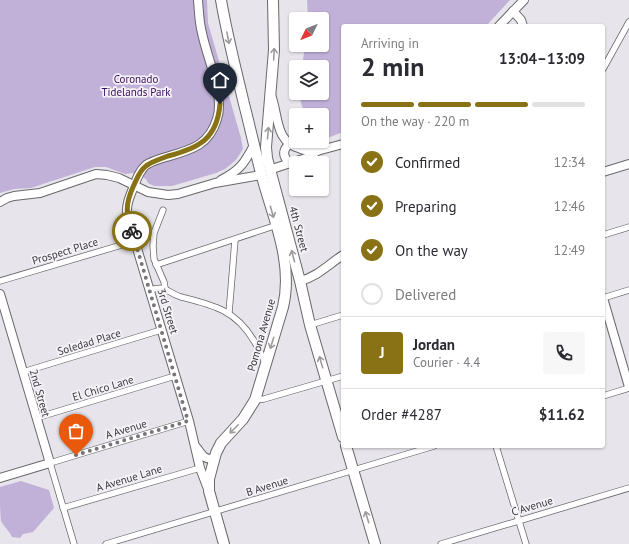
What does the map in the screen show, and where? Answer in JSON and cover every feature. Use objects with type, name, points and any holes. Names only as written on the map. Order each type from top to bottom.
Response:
[{"type":"highway","name":"4th Street","points":[[221,0],[229,43],[254,146],[266,173],[300,281],[310,325],[341,430]]},
{"type":"highway","name":"4th Street","points":[[266,173],[266,147],[274,50],[273,0]]},
{"type":"highway","name":"Pomona Avenue","points":[[208,491],[209,479],[221,443],[244,419],[255,400],[285,297],[286,277],[282,248],[266,173]]},
{"type":"highway","points":[[347,448],[375,544]]},
{"type":"highway","name":"3rd Street","points":[[208,491],[224,544]]},
{"type":"street","name":"3rd Street","points":[[198,0],[202,34],[220,104],[217,120],[210,133],[199,145],[186,151],[152,162],[142,170],[127,202],[126,208],[195,444],[200,468],[208,491]]},
{"type":"street","points":[[501,24],[524,0]]},
{"type":"street","points":[[513,12],[521,20],[522,24]]},
{"type":"street","points":[[605,65],[629,22]]},
{"type":"street","points":[[0,202],[14,196],[40,193],[96,174],[119,178],[148,192],[168,195],[178,194],[215,183],[266,173],[289,163],[284,156],[284,151],[289,144],[279,129],[275,105],[271,93]]},
{"type":"street","points":[[298,148],[303,150],[317,151],[341,145]]},
{"type":"street","points":[[215,183],[239,169],[254,146]]},
{"type":"street","points":[[310,156],[317,151]]},
{"type":"street","points":[[605,171],[629,164]]},
{"type":"street","points":[[163,210],[154,233],[153,246],[156,265],[164,282],[165,288]]},
{"type":"street","points":[[156,265],[271,227]]},
{"type":"street","points":[[605,234],[629,227]]},
{"type":"street","points":[[229,313],[235,240]]},
{"type":"street","name":"Prospect Place","points":[[0,281],[135,241]]},
{"type":"street","points":[[300,281],[314,276],[341,256]]},
{"type":"street","points":[[149,290],[165,288],[178,296],[215,306],[229,313],[240,322],[249,334],[266,363]]},
{"type":"street","points":[[605,297],[629,290]]},
{"type":"street","name":"2nd Street","points":[[0,294],[74,544]]},
{"type":"street","points":[[605,305],[629,387],[605,395]]},
{"type":"street","points":[[310,325],[341,316]]},
{"type":"street","name":"Soledad Place","points":[[23,372],[161,330]]},
{"type":"street","name":"El Chico Lane","points":[[36,418],[175,376]]},
{"type":"street","points":[[255,400],[264,399],[341,376]]},
{"type":"street","name":"A Avenue","points":[[0,478],[188,421]]},
{"type":"street","name":"3rd Street","points":[[195,444],[205,458],[210,460],[215,458]]},
{"type":"street","name":"B Avenue","points":[[106,544],[427,448]]},
{"type":"street","points":[[497,448],[526,544]]},
{"type":"street","name":"A Avenue Lane","points":[[63,508],[200,468]]},
{"type":"street","name":"C Avenue","points":[[441,544],[629,488]]},
{"type":"green space","name":"Coronado Tidelands Park","points":[[0,0],[207,0],[208,23],[243,149],[236,160],[225,169],[216,173],[172,186],[154,186],[148,183],[146,179],[133,173],[125,174],[106,167],[95,167],[31,188],[14,189],[0,193]]},
{"type":"green space","points":[[307,0],[510,0],[488,24],[341,24],[341,133],[329,137],[329,108],[303,108],[301,100],[329,100],[329,60],[303,60],[304,52],[329,52],[329,12],[308,12]]},
{"type":"green space","points":[[21,481],[49,490],[54,508],[33,532],[23,534],[20,538],[12,537],[1,521],[0,487]]},
{"type":"way so far","points":[[76,455],[188,421],[132,231]]},
{"type":"route","points":[[132,231],[126,208],[136,179],[142,170],[146,165],[159,159],[193,149],[205,140],[217,120],[220,104]]}]
